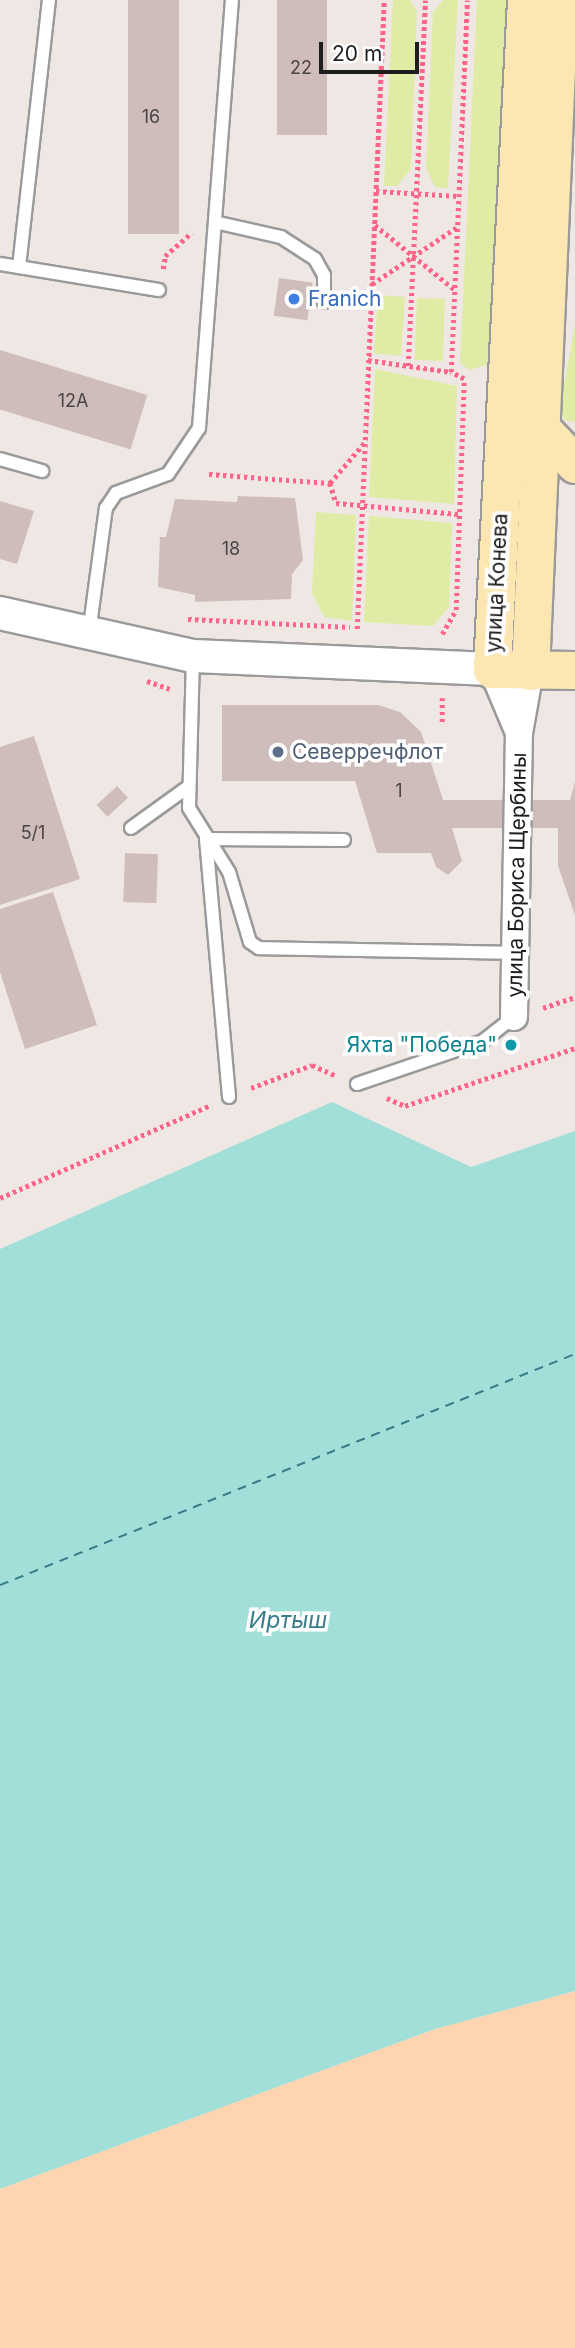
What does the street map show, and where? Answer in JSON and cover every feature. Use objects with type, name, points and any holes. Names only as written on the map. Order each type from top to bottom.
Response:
[{"type":"main road","name":"улица Конева","points":[[492,669],[526,0]]},
{"type":"main road","name":"улица Конева","points":[[530,671],[559,0]]},
{"type":"main road","points":[[540,427],[575,464]]},
{"type":"main road","points":[[492,669],[575,670]]},
{"type":"street","name":"улица Конева","points":[[0,613],[88,637],[193,656],[492,669]]},
{"type":"street","name":"улица Бориса Щербины","points":[[492,669],[519,733]]},
{"type":"street","name":"улица Бориса Щербины","points":[[514,1017],[519,733],[530,671]]},
{"type":"lane","points":[[19,267],[49,0]]},
{"type":"lane","points":[[88,637],[106,508],[116,493],[168,474],[199,428],[219,223],[232,0]]},
{"type":"lane","points":[[219,223],[281,237],[315,260],[324,275],[324,302]]},
{"type":"lane","points":[[0,264],[159,290]]},
{"type":"lane","points":[[0,459],[42,471]]},
{"type":"lane","points":[[193,656],[189,808],[233,883],[243,934],[259,948],[516,953]]},
{"type":"lane","points":[[131,828],[188,787]]},
{"type":"lane","points":[[206,839],[344,839]]},
{"type":"lane","points":[[206,839],[229,1097]]},
{"type":"lane","points":[[357,1084],[483,1041],[514,1017]]},
{"type":"path","points":[[357,629],[384,0]]},
{"type":"path","points":[[408,366],[425,0]]},
{"type":"path","points":[[450,372],[467,0]]},
{"type":"path","points":[[376,191],[458,196]]},
{"type":"path","points":[[159,290],[165,256],[193,232],[219,223]]},
{"type":"path","points":[[374,225],[454,289]]},
{"type":"path","points":[[371,285],[457,227]]},
{"type":"path","points":[[368,360],[450,372],[464,379],[456,610],[442,631],[430,631]]},
{"type":"path","points":[[365,442],[330,483],[332,500],[460,514]]},
{"type":"path","points":[[209,474],[330,483]]},
{"type":"path","points":[[177,618],[370,629]]},
{"type":"path","points":[[0,1198],[229,1097],[312,1065]]},
{"type":"green space","points":[[393,0],[410,0],[417,11],[411,169],[397,186],[384,186]]},
{"type":"green space","points":[[443,0],[458,0],[448,188],[435,187],[426,168],[433,12]]},
{"type":"green space","points":[[477,0],[508,0],[490,364],[469,370],[460,363]]},
{"type":"green space","points":[[378,295],[405,297],[401,356],[374,354]]},
{"type":"green space","points":[[417,298],[445,299],[443,361],[415,360]]},
{"type":"green space","points":[[575,325],[575,422],[564,420],[560,405]]},
{"type":"green space","points":[[375,369],[457,386],[454,504],[369,497]]},
{"type":"green space","points":[[316,512],[356,515],[352,621],[324,617],[312,593]]},
{"type":"green space","points":[[369,516],[452,523],[449,607],[433,626],[364,622]]},
{"type":"sand","points":[[575,1991],[575,2348],[0,2348],[0,2189],[435,2029]]},
{"type":"water","name":"Иртыш","points":[[332,1102],[471,1167],[575,1131],[575,1991],[435,2029],[0,2189],[0,1249]]},
{"type":"building","points":[[128,0],[179,0],[179,234],[128,234]]},
{"type":"building","points":[[277,0],[327,0],[327,135],[277,135]]},
{"type":"building","name":"Franich","points":[[279,278],[313,283],[307,320],[274,316]]},
{"type":"building","points":[[0,350],[147,395],[131,450],[0,410]]},
{"type":"building","points":[[238,496],[295,498],[303,560],[292,574],[291,599],[195,602],[195,595],[158,587],[160,537],[166,537],[175,499],[237,502]]},
{"type":"building","points":[[0,501],[34,511],[17,564],[0,559]]},
{"type":"building","points":[[222,705],[378,705],[400,712],[421,732],[443,800],[570,800],[575,782],[575,915],[558,866],[558,828],[452,828],[462,861],[448,875],[436,867],[431,853],[377,853],[355,781],[222,781]]},
{"type":"building","points":[[34,736],[80,879],[0,905],[0,747]]},
{"type":"building","points":[[117,786],[128,798],[107,817],[97,805]]},
{"type":"building","points":[[125,853],[158,854],[156,903],[123,902]]},
{"type":"building","points":[[53,892],[97,1025],[25,1049],[0,972],[0,909]]},
{"type":"ferry route","points":[[0,1585],[575,1354]]},
{"type":"place","name":"Franich","points":[[294,299]]},
{"type":"place","name":"Северречфлот","points":[[278,752]]},
{"type":"place","name":"Яхта \"Победа\"","points":[[511,1045]]}]
